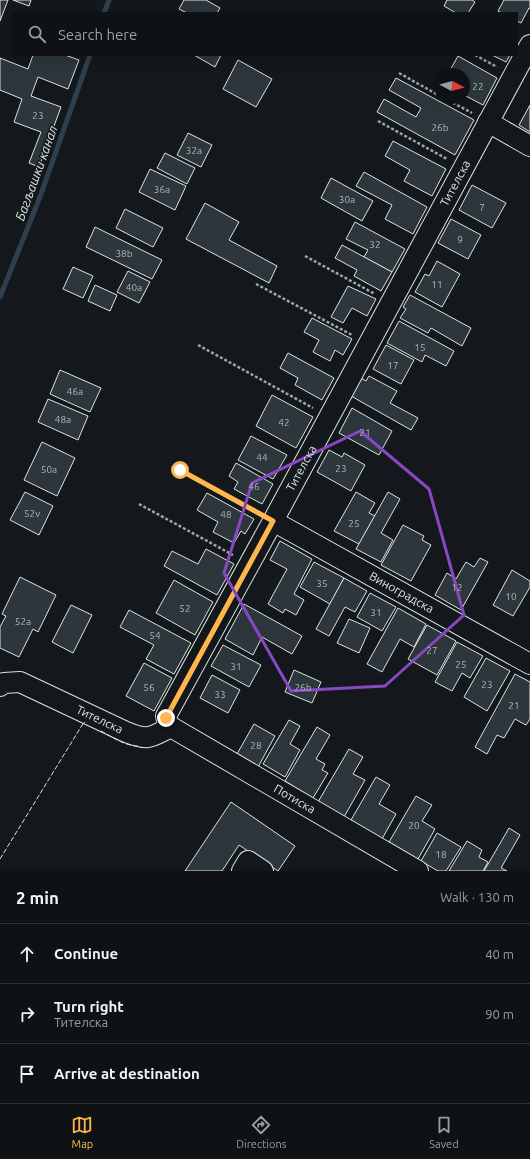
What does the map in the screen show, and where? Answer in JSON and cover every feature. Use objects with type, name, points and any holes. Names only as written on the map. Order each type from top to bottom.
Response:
[{"type":"street","name":"Тителска","points":[[0,686],[4,683],[20,682],[140,738],[150,738],[171,727],[168,724],[166,716],[250,564],[530,45]]},
{"type":"street","points":[[488,122],[530,146]]},
{"type":"street","name":"Виноградска","points":[[273,521],[530,664]]},
{"type":"street","name":"Потиска","points":[[171,727],[418,871]]},
{"type":"street","points":[[242,871],[248,861],[263,871]]},
{"type":"path","points":[[477,56],[513,76]]},
{"type":"path","points":[[399,73],[434,93]]},
{"type":"path","points":[[455,104],[488,122]]},
{"type":"path","points":[[378,121],[463,168]]},
{"type":"path","points":[[305,256],[391,302]]},
{"type":"path","points":[[256,284],[368,344]]},
{"type":"path","points":[[198,345],[329,417]]},
{"type":"path","points":[[180,470],[273,521]]},
{"type":"path","points":[[139,504],[250,564]]},
{"type":"highlighted area","points":[[360,431],[429,489],[464,615],[385,686],[291,691],[224,573],[252,483]]},
{"type":"building","points":[[0,0],[8,0],[0,21]]},
{"type":"building","points":[[13,0],[31,0],[29,6]]},
{"type":"building","points":[[184,0],[206,0],[220,8],[218,12],[185,12],[179,9]]},
{"type":"building","points":[[447,0],[472,0],[475,2],[469,12],[454,12],[444,6]]},
{"type":"building","points":[[504,0],[530,0],[530,9],[529,8],[521,23],[518,22],[518,12],[498,11]]},
{"type":"building","points":[[33,56],[68,56],[79,60],[68,89],[38,77],[31,96],[61,107],[39,167],[29,163],[41,132],[14,122],[22,99],[0,90],[0,58],[28,69]]},
{"type":"building","points":[[196,56],[220,56],[215,67]]},
{"type":"building","points":[[458,56],[497,78],[483,105],[470,98],[470,68],[451,68]]},
{"type":"building","points":[[494,56],[509,56],[506,62]]},
{"type":"building","points":[[238,60],[272,79],[256,107],[223,89]]},
{"type":"building","points":[[396,78],[434,98],[434,104],[444,104],[474,120],[455,155],[377,112],[384,99],[416,117],[421,108],[389,90]]},
{"type":"building","points":[[530,105],[530,132],[519,125]]},
{"type":"building","points":[[188,133],[212,145],[201,167],[177,155]]},
{"type":"building","points":[[393,141],[446,169],[432,196],[404,181],[410,170],[385,156]]},
{"type":"building","points":[[165,153],[195,168],[187,184],[157,168]]},
{"type":"building","points":[[150,169],[186,186],[175,210],[139,192]]},
{"type":"building","points":[[364,172],[427,207],[413,234],[385,219],[392,205],[356,186]]},
{"type":"building","points":[[331,178],[373,201],[362,221],[321,198]]},
{"type":"building","points":[[472,185],[506,203],[492,228],[459,210]]},
{"type":"building","points":[[205,203],[239,222],[229,240],[277,266],[269,283],[186,239]]},
{"type":"building","points":[[125,209],[163,228],[153,247],[116,228]]},
{"type":"building","points":[[451,219],[481,235],[468,259],[438,243]]},
{"type":"building","points":[[355,222],[405,249],[392,272],[364,257],[368,250],[346,239]]},
{"type":"building","points":[[95,227],[162,260],[152,279],[86,247]]},
{"type":"building","points":[[342,245],[392,272],[381,291],[354,276],[357,270],[335,258]]},
{"type":"building","points":[[437,261],[460,274],[442,307],[415,292],[425,274],[429,276]]},
{"type":"building","points":[[73,267],[93,276],[83,298],[63,289]]},
{"type":"building","points":[[128,271],[150,282],[139,303],[117,292]]},
{"type":"building","points":[[95,285],[117,295],[110,311],[88,301]]},
{"type":"building","points":[[348,286],[376,299],[367,316],[352,308],[343,323],[331,317]]},
{"type":"building","points":[[410,295],[471,328],[462,346],[431,328],[428,333],[400,318],[406,309],[403,307]]},
{"type":"building","points":[[312,318],[352,339],[343,355],[335,350],[330,361],[313,352],[319,340],[304,332]]},
{"type":"building","points":[[399,321],[454,351],[446,366],[425,355],[422,362],[387,343]]},
{"type":"building","points":[[386,345],[414,360],[401,384],[373,369]]},
{"type":"building","points":[[288,353],[334,378],[322,400],[295,385],[298,378],[280,368]]},
{"type":"building","points":[[60,370],[101,388],[90,412],[50,394]]},
{"type":"building","points":[[369,376],[397,391],[390,403],[418,418],[411,430],[351,396],[361,378],[366,381]]},
{"type":"building","points":[[272,395],[313,417],[296,448],[256,426]]},
{"type":"building","points":[[48,399],[88,416],[78,440],[38,422]]},
{"type":"building","points":[[352,408],[392,431],[379,455],[339,433]]},
{"type":"building","points":[[251,436],[287,455],[273,479],[238,460]]},
{"type":"building","points":[[42,442],[75,458],[57,496],[24,480]]},
{"type":"building","points":[[329,450],[342,457],[344,453],[365,465],[351,491],[317,472]]},
{"type":"building","points":[[236,463],[273,484],[262,504],[234,489],[238,482],[229,476]]},
{"type":"building","points":[[25,492],[53,506],[39,535],[10,520]]},
{"type":"building","points":[[356,492],[375,503],[369,513],[375,516],[359,544],[334,531]]},
{"type":"building","points":[[388,492],[400,499],[381,533],[393,540],[381,562],[356,549]]},
{"type":"building","points":[[207,493],[254,519],[245,534],[241,531],[234,543],[213,532],[218,522],[197,510]]},
{"type":"building","points":[[403,525],[424,536],[422,540],[431,545],[411,581],[381,565]]},
{"type":"building","points":[[280,541],[312,559],[294,594],[304,600],[296,615],[285,609],[283,613],[268,604],[287,569],[270,560]]},
{"type":"building","points":[[206,549],[234,564],[217,595],[164,566],[172,551],[198,564]]},
{"type":"building","points":[[480,558],[488,562],[461,610],[435,595],[447,573],[456,579],[466,562],[474,567]]},
{"type":"building","points":[[314,562],[344,578],[330,604],[300,587]]},
{"type":"building","points":[[512,570],[530,581],[530,587],[513,616],[493,605]]},
{"type":"building","points":[[20,577],[56,595],[38,632],[33,629],[19,657],[0,648],[0,627],[6,616],[2,614]]},
{"type":"building","points":[[344,578],[367,591],[355,612],[345,607],[329,636],[316,629]]},
{"type":"building","points":[[174,580],[213,602],[195,635],[156,613]]},
{"type":"building","points":[[370,593],[396,607],[382,631],[357,617]]},
{"type":"building","points":[[244,604],[302,636],[292,654],[262,637],[253,655],[225,639]]},
{"type":"building","points":[[71,605],[92,615],[73,653],[52,642]]},
{"type":"building","points":[[398,608],[426,624],[414,647],[400,639],[382,672],[367,664]]},
{"type":"building","points":[[129,610],[191,643],[174,674],[146,659],[154,645],[120,627]]},
{"type":"building","points":[[349,619],[370,628],[359,653],[337,643]]},
{"type":"building","points":[[427,625],[456,641],[437,675],[408,659]]},
{"type":"building","points":[[457,642],[483,656],[470,678],[462,673],[452,691],[435,682]]},
{"type":"building","points":[[223,645],[261,665],[249,687],[211,666]]},
{"type":"building","points":[[486,658],[510,671],[487,711],[464,697]]},
{"type":"building","points":[[144,663],[172,678],[154,711],[126,696]]},
{"type":"building","points":[[294,670],[321,682],[312,703],[285,692]]},
{"type":"building","points":[[515,674],[530,682],[530,719],[526,725],[515,719],[504,738],[497,735],[487,754],[475,747]]},
{"type":"building","points":[[212,675],[240,690],[228,713],[200,698]]},
{"type":"building","points":[[289,720],[300,726],[290,744],[300,750],[285,777],[263,764]]},
{"type":"building","points":[[254,724],[275,736],[258,767],[237,754]]},
{"type":"building","points":[[317,727],[330,735],[316,759],[325,764],[322,770],[328,773],[313,798],[285,781]]},
{"type":"building","points":[[349,749],[363,757],[353,774],[365,780],[344,817],[318,802]]},
{"type":"building","points":[[376,777],[390,785],[379,804],[396,814],[382,839],[351,820]]},
{"type":"building","points":[[416,796],[432,805],[422,821],[435,829],[418,859],[389,842]]},
{"type":"building","points":[[231,802],[295,846],[278,871],[239,845],[222,871],[185,871]]},
{"type":"building","points":[[509,828],[520,835],[501,868],[507,871],[484,871]]},
{"type":"building","points":[[437,833],[461,847],[446,871],[438,871],[421,861]]},
{"type":"building","points":[[467,841],[482,850],[479,857],[488,862],[483,871],[449,871]]},
{"type":"waterway","name":"Багљашки канал","points":[[104,12],[109,0]]},
{"type":"waterway","name":"Багљашки канал","points":[[0,297],[40,197],[90,56]]},
{"type":"fence","points":[[0,859],[84,722],[85,723]]},
{"type":"fence","points":[[101,731],[123,743],[138,746]]},
{"type":"route","points":[[166,718],[273,521],[180,470]]}]
